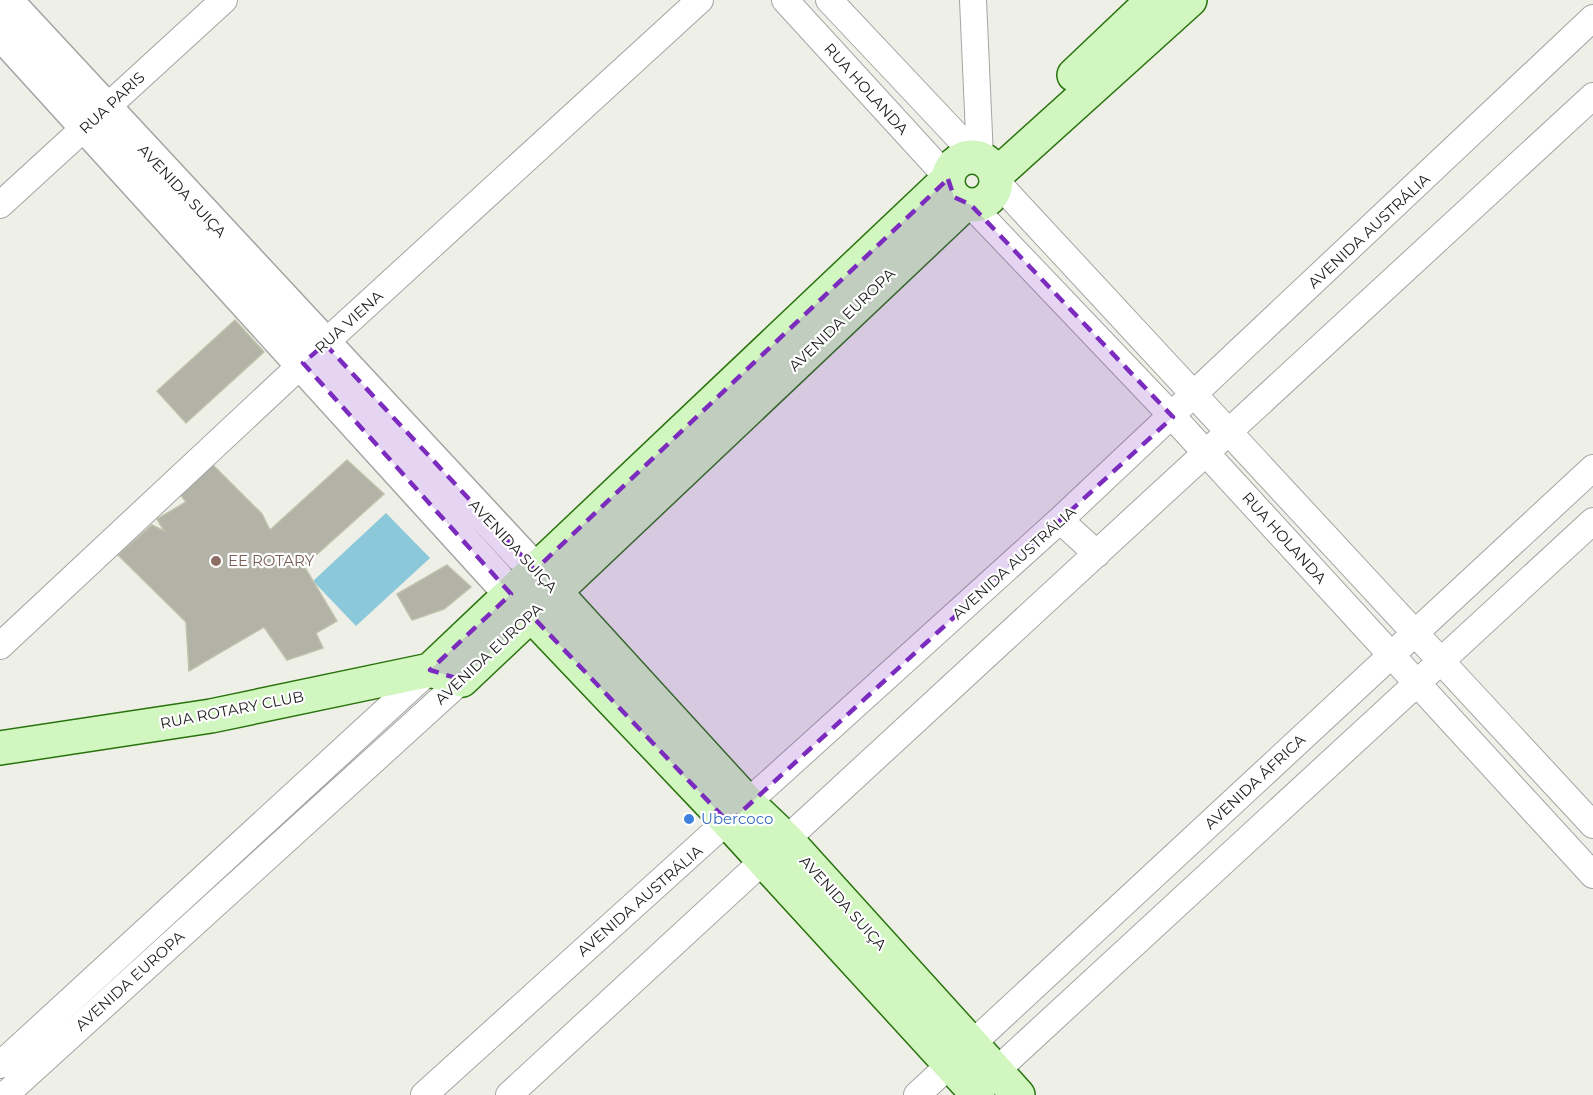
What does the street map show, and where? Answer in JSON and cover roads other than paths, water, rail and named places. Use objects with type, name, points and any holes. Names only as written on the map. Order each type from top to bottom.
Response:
[{"type":"main road","points":[[987,166],[1153,0]]},
{"type":"main road","points":[[987,166],[991,195],[986,200],[958,191],[957,161],[987,166],[1190,0]]},
{"type":"main road","name":"AVENIDA EUROPA","points":[[430,670],[520,604],[546,581],[958,191]]},
{"type":"main road","name":"AVENIDA SUIÇA","points":[[546,581],[739,813]]},
{"type":"main road","name":"AVENIDA EUROPA","points":[[462,680],[520,604]]},
{"type":"main road","name":"AVENIDA SUIÇA","points":[[520,604],[739,813],[960,1055],[980,1088],[1018,1095]]},
{"type":"main road","name":"RUA ROTARY CLUB","points":[[0,748],[211,716],[430,670],[462,680]]},
{"type":"street","name":"AVENIDA SUIÇA","points":[[5,0],[96,118],[314,353],[546,581]]},
{"type":"street","name":"RUA PARIS","points":[[0,205],[224,0]]},
{"type":"street","name":"RUA VIENA","points":[[0,646],[314,353],[700,0]]},
{"type":"street","name":"RUA HOLANDA","points":[[785,0],[958,191],[1173,417],[1593,875]]},
{"type":"street","name":"RUA HOLANDA","points":[[829,0],[987,166],[1194,397],[1593,825]]},
{"type":"street","points":[[973,0],[987,166]]},
{"type":"street","name":"AVENIDA AUSTRÁLIA","points":[[424,1095],[739,813],[1173,417],[1593,18]]},
{"type":"street","name":"AVENIDA SUIÇA","points":[[0,32],[96,118]]},
{"type":"street","points":[[509,1095],[1593,96]]},
{"type":"street","name":"AVENIDA SUIÇA","points":[[314,353],[520,604]]},
{"type":"street","name":"AVENIDA ÁFRICA","points":[[917,1095],[1593,468]]},
{"type":"street","points":[[1060,520],[1097,554]]},
{"type":"street","points":[[980,1088],[1417,681],[1593,521]]},
{"type":"street","name":"AVENIDA EUROPA","points":[[0,1065],[430,670]]},
{"type":"street","name":"AVENIDA EUROPA","points":[[5,1092],[462,680]]},
{"type":"street","points":[[1104,922],[1131,946]]},
{"type":"place","name":"EE ROTARY","points":[[216,561]]},
{"type":"place","name":"Ubercoco","points":[[689,819]]}]
